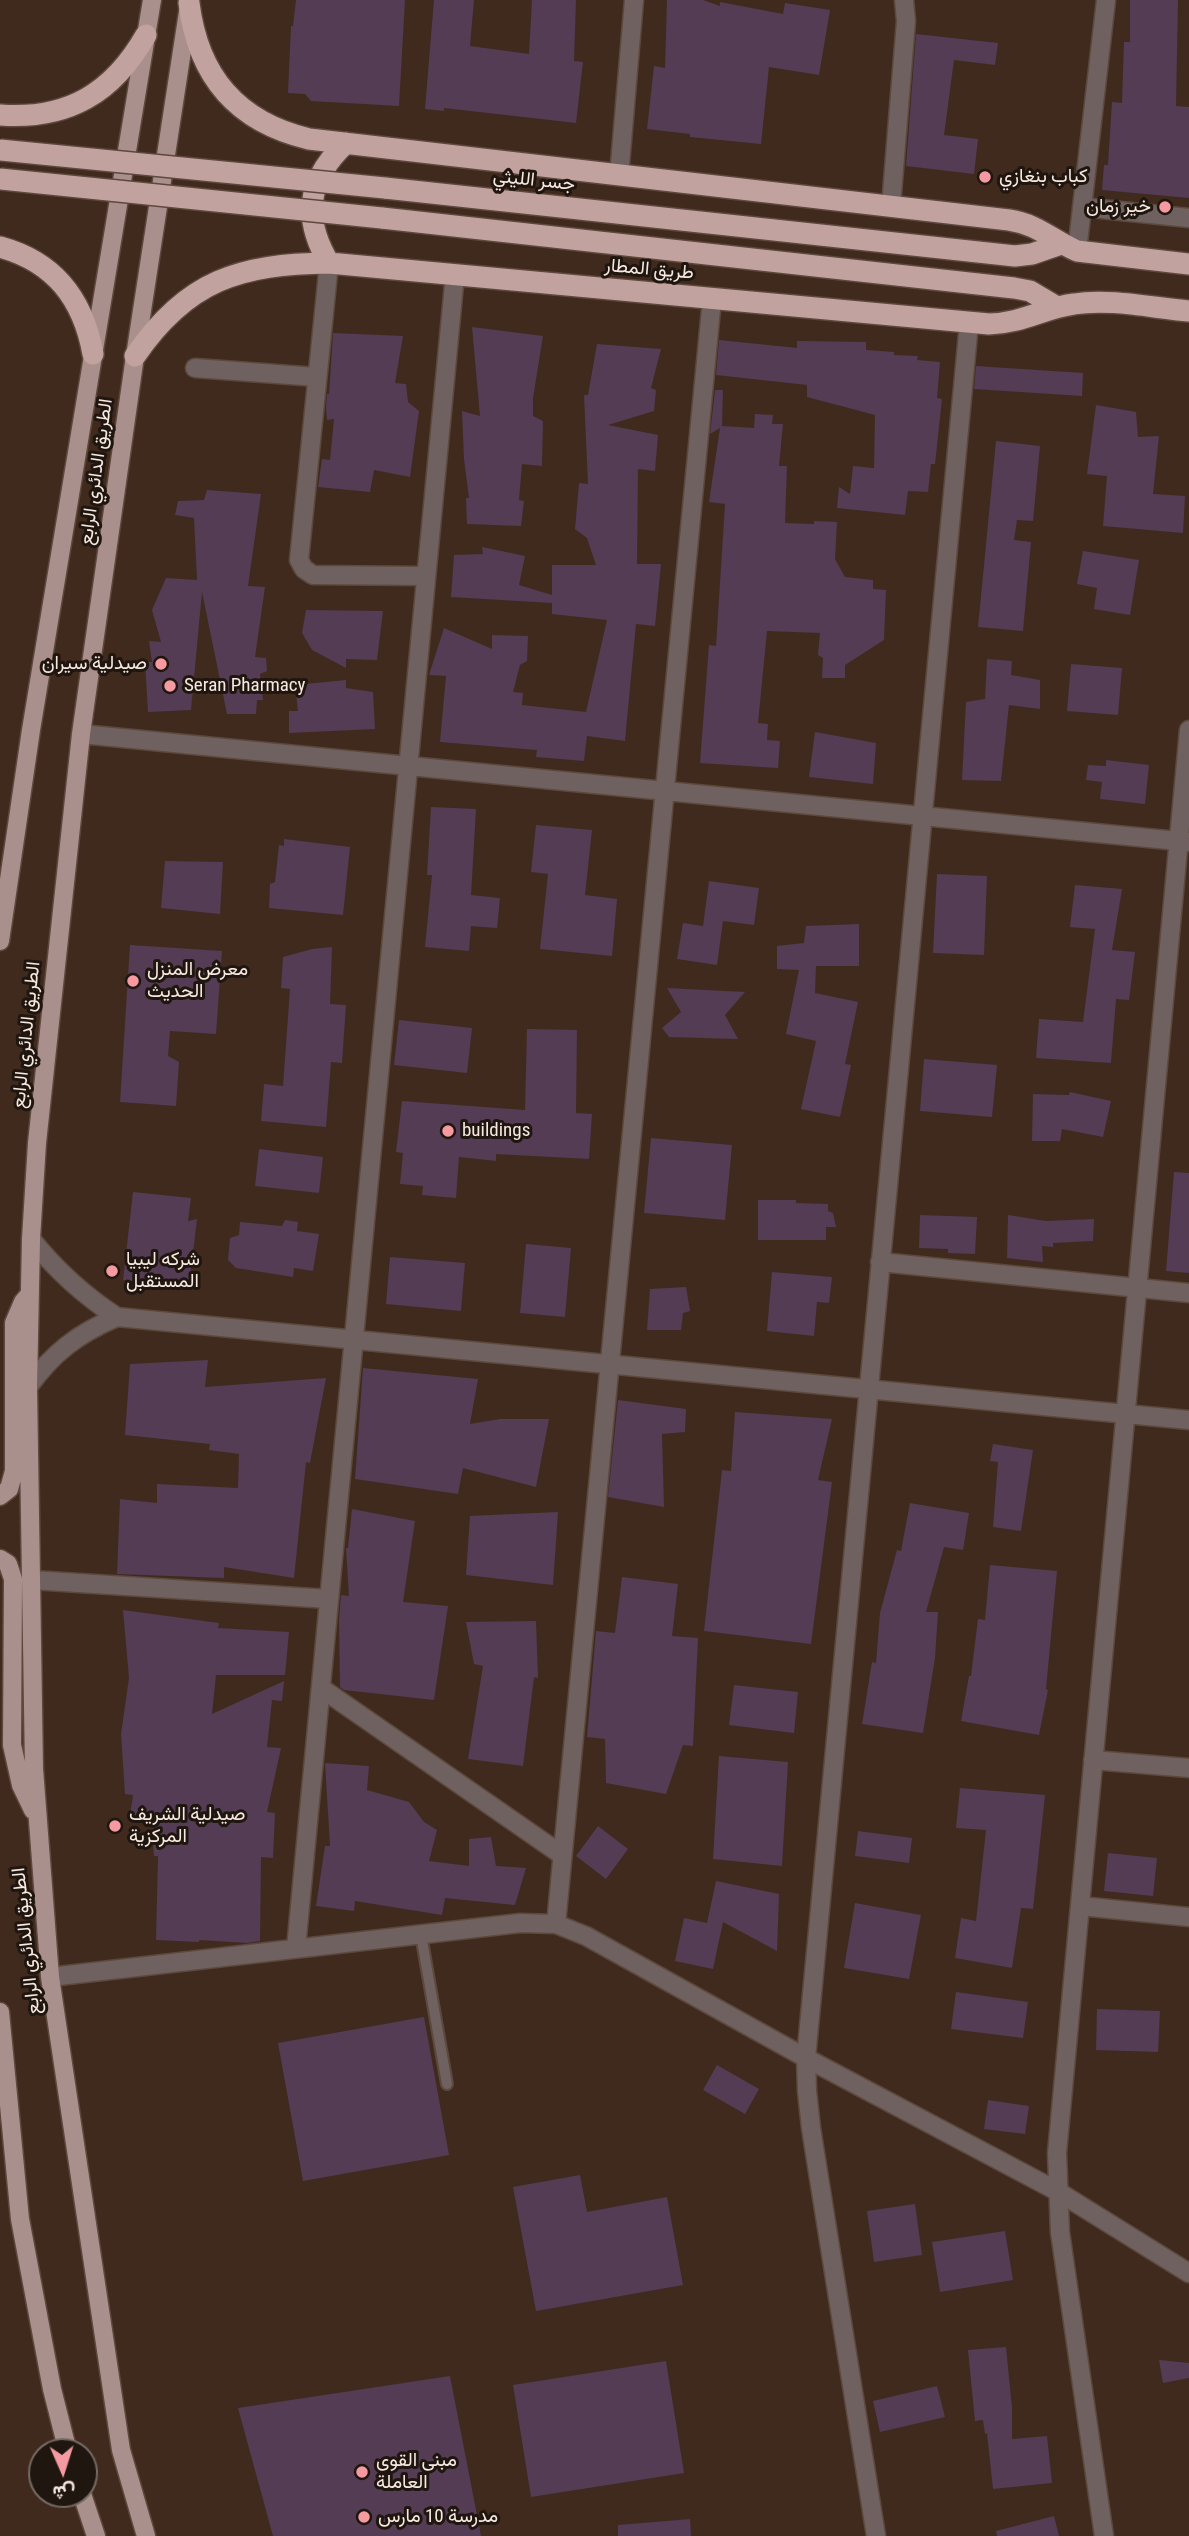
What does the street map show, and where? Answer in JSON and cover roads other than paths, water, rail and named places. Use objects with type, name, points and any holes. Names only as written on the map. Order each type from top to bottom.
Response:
[{"type":"highway","points":[[190,2],[198,46],[206,66],[232,100],[258,120],[288,134],[619,176],[1024,222],[1069,247],[1189,264]]},
{"type":"highway","points":[[0,116],[40,115],[67,108],[92,97],[114,80],[132,59],[146,35]]},
{"type":"highway","points":[[329,262],[319,246],[313,228],[314,190],[331,156],[346,143]]},
{"type":"highway","name":"جسر الليثي","points":[[0,150],[399,189],[1015,256],[1069,247]]},
{"type":"highway","points":[[0,179],[1014,288],[1031,291],[1057,307]]},
{"type":"highway","points":[[0,247],[22,254],[41,265],[64,286],[82,313],[93,354]]},
{"type":"highway","name":"طريق المطار","points":[[135,356],[150,333],[170,313],[192,295],[216,282],[242,272],[270,266],[329,262],[969,323],[1006,324],[1057,307],[1097,302],[1189,311]]},
{"type":"main road","name":"الطريق الدائري الرابع","points":[[0,941],[31,730],[152,0]]},
{"type":"main road","name":"الطريق الدائري الرابع","points":[[146,2536],[121,2450],[50,1977],[36,1816],[28,1387],[31,1239],[37,1143],[81,734],[135,356],[190,2]]},
{"type":"main road","points":[[0,1496],[9,1489],[13,1471],[14,1323],[23,1302],[30,1294]]},
{"type":"main road","points":[[0,1559],[8,1564],[13,1579],[12,1745],[20,1785],[36,1816]]},
{"type":"main road","name":"الطريق الدائري الرابع","points":[[0,2012],[4,2089],[20,2219],[47,2363],[65,2438]]},
{"type":"main road","points":[[87,2508],[96,2536]]},
{"type":"street","points":[[619,176],[634,0]]},
{"type":"street","points":[[891,206],[906,21],[904,0]]},
{"type":"street","points":[[1069,247],[1082,207],[1105,0]]},
{"type":"street","points":[[1082,207],[1189,218]]},
{"type":"street","points":[[329,262],[299,560],[304,569],[313,575],[426,576]]},
{"type":"street","points":[[296,1948],[455,274]]},
{"type":"street","points":[[556,1924],[712,299]]},
{"type":"street","points":[[876,2536],[811,2129],[806,2058],[969,323]]},
{"type":"street","points":[[195,368],[317,377]]},
{"type":"street","points":[[1104,2536],[1060,2232],[1057,2153],[1137,1288],[1184,841],[1189,730]]},
{"type":"street","points":[[81,734],[1184,841]]},
{"type":"street","points":[[31,1239],[70,1282],[117,1317],[1189,1420]]},
{"type":"street","points":[[880,1262],[1189,1293]]},
{"type":"street","points":[[28,1387],[54,1355],[86,1332],[117,1317]]},
{"type":"street","points":[[32,1580],[329,1599]]},
{"type":"street","points":[[321,1688],[562,1855]]},
{"type":"street","points":[[1093,1760],[1189,1768]]},
{"type":"street","points":[[1080,1906],[1189,1917]]},
{"type":"street","points":[[50,1977],[520,1923],[556,1924],[586,1936],[806,2058],[1057,2191],[1189,2273]]},
{"type":"lane","points":[[421,1935],[447,2084]]},
{"type":"place","name":"كباب بنغازي","points":[[985,177]]},
{"type":"place","name":"خير زمان","points":[[1165,207]]},
{"type":"place","name":"صيدلية سيران","points":[[161,664]]},
{"type":"place","name":"Seran Pharmacy","points":[[170,686]]},
{"type":"place","name":"معرض المنزل الحديث","points":[[133,981]]},
{"type":"place","name":"buildings","points":[[448,1131]]},
{"type":"place","name":"شركه ليبيا المستقبل","points":[[112,1271]]},
{"type":"place","name":"صيدلية الشريف المركزية","points":[[115,1826]]},
{"type":"place","name":"مبنى القوى العاملة","points":[[362,2472]]},
{"type":"place","name":"مدرسة 10 مارس","points":[[364,2517]]}]
